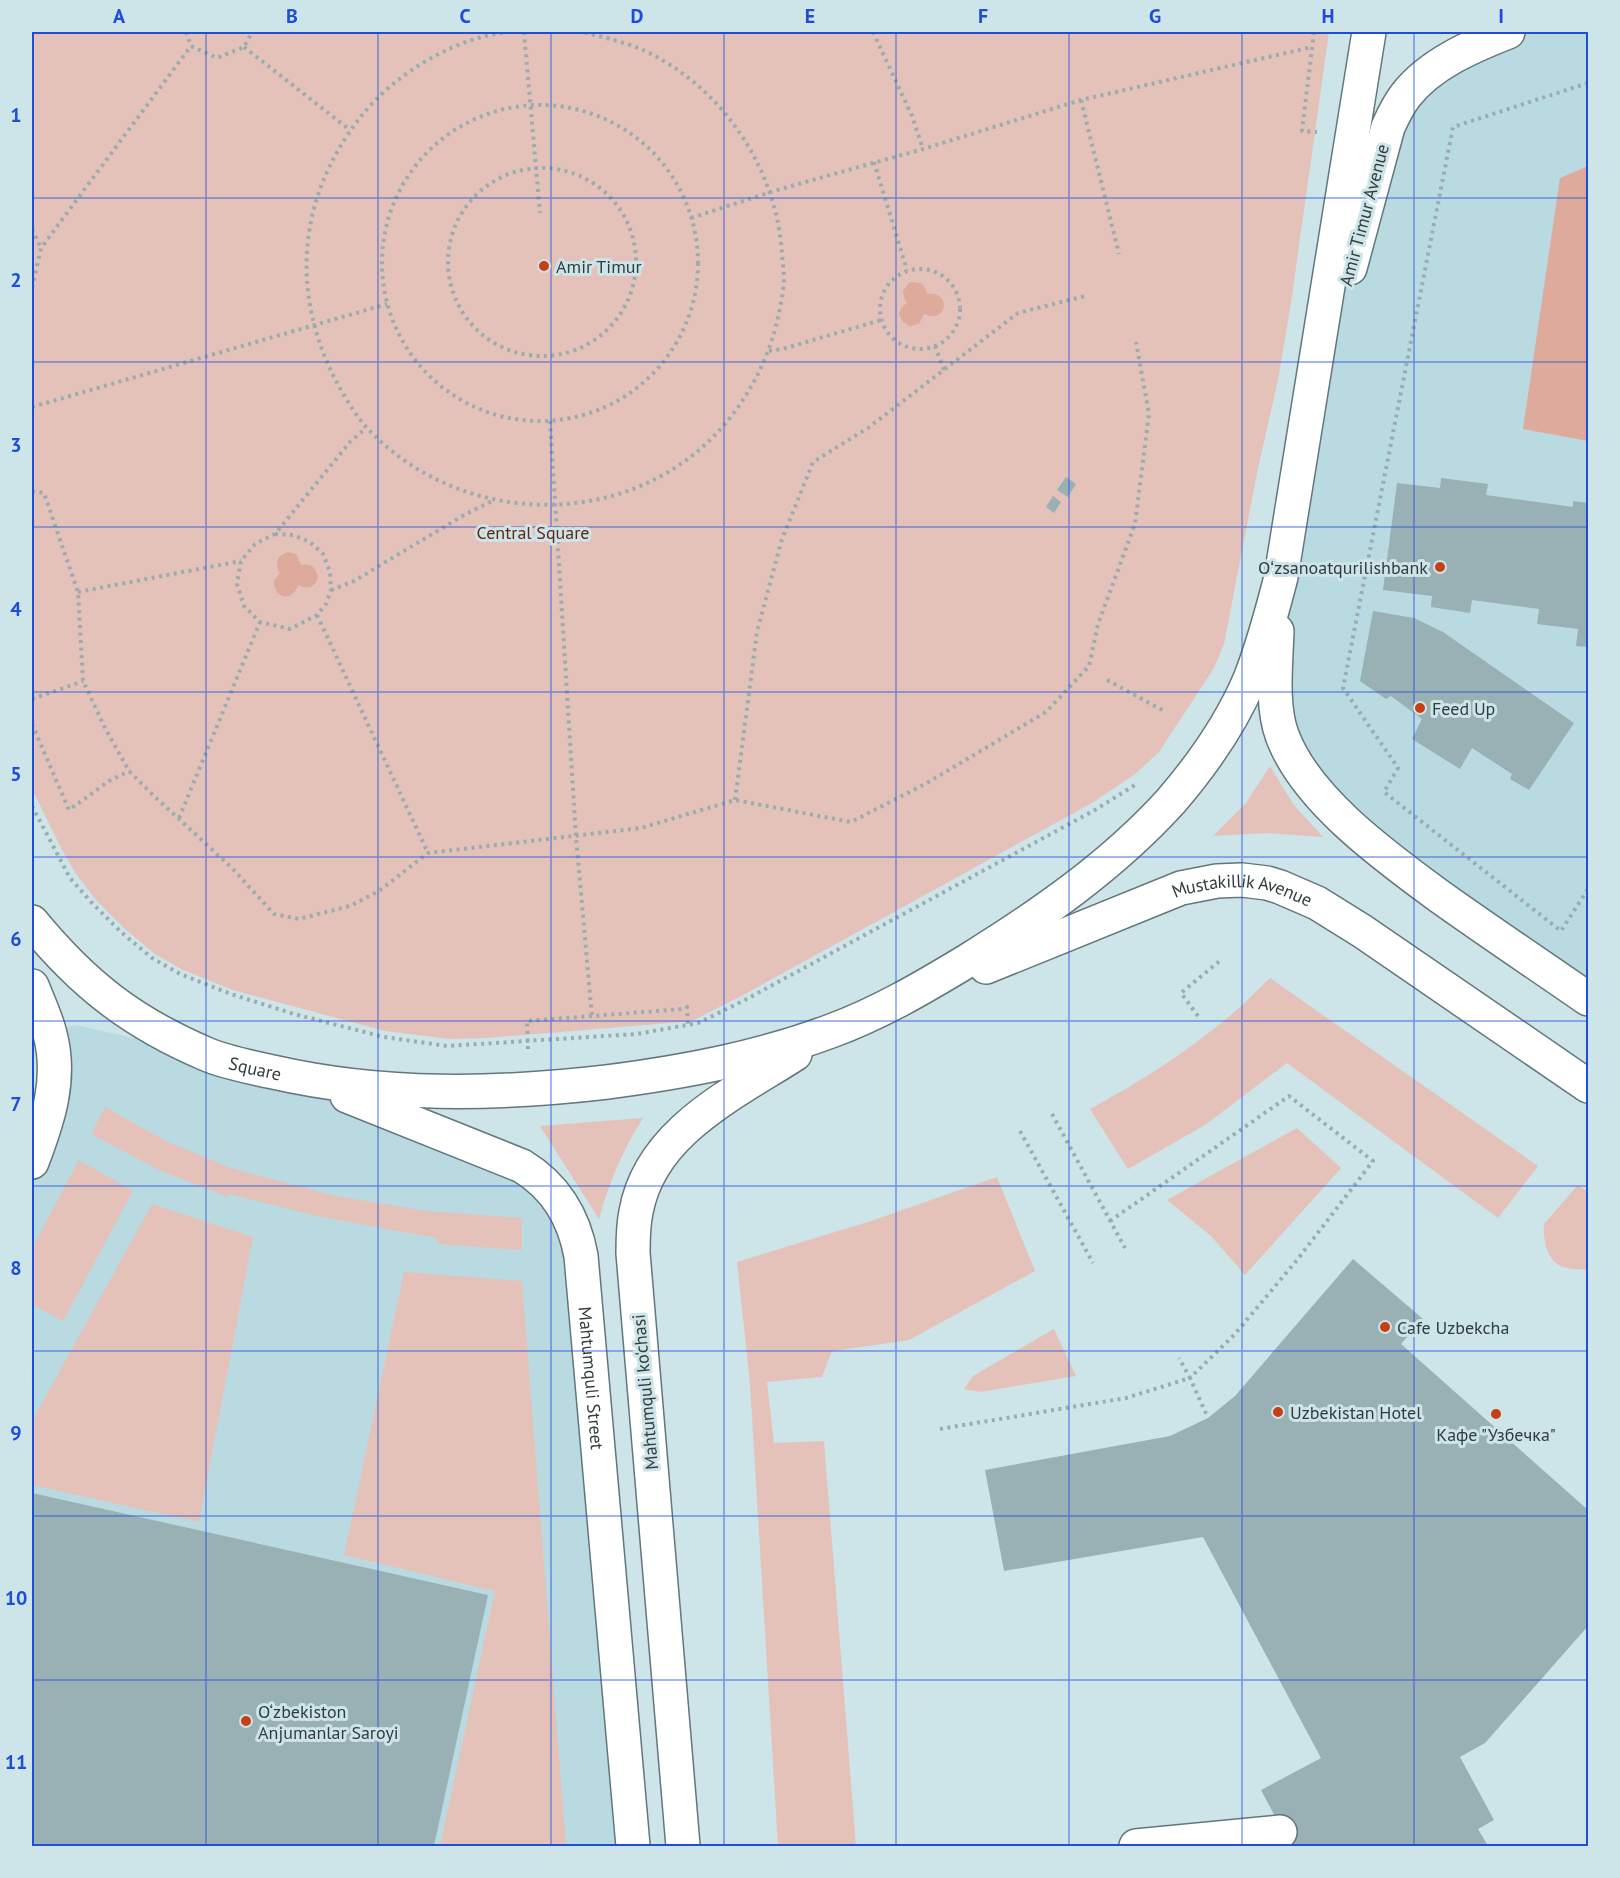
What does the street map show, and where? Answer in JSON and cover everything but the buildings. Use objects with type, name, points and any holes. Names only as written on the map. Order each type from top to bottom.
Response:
[{"type":"main road","points":[[300,1078],[391,1090],[450,1092],[537,1089],[645,1077],[710,1066],[771,1051],[832,1031],[947,973],[1039,914],[1096,872],[1156,816],[1195,771],[1234,712],[1262,646],[1281,577],[1370,32]]},
{"type":"main road","name":"Amir Timur Avenue","points":[[1301,456],[1388,127],[1395,110],[1406,95],[1432,71],[1468,50],[1508,32]]},
{"type":"main road","points":[[1281,577],[1276,677],[1278,718],[1282,736],[1300,768],[1333,807],[1383,855],[1588,999]]},
{"type":"main road","name":"Mustakillik Avenue","points":[[862,1017],[1169,892],[1217,881],[1242,880],[1280,887],[1317,903],[1362,931],[1588,1086]]},
{"type":"main road","name":"Square","points":[[32,921],[53,947],[99,992],[154,1029],[210,1056],[300,1078]]},
{"type":"main road","points":[[32,986],[50,1032],[55,1065],[52,1100],[32,1162]]},
{"type":"main road","name":"Mahtumquli ko'chasi","points":[[682,1846],[633,1253],[636,1210],[643,1188],[662,1152],[684,1128],[832,1031]]},
{"type":"main road","name":"Mahtumquli Street","points":[[300,1078],[522,1166],[554,1192],[569,1216],[579,1242],[581,1256],[633,1846]]},
{"type":"main road","points":[[1136,1846],[1280,1832]]},
{"type":"path","points":[[186,32],[191,46],[217,58],[244,47],[252,32]]},
{"type":"path","points":[[510,32],[466,42],[430,58],[391,85],[369,105],[350,130],[326,171],[313,207],[307,246],[307,285],[314,324],[326,361],[344,396],[366,428],[397,454],[429,476],[466,492],[494,500],[544,506],[584,503],[622,494],[659,478],[691,457],[721,430],[740,405],[764,365],[784,286],[776,207],[762,170],[742,135],[718,104],[688,78],[656,56],[620,42],[582,32]]},
{"type":"path","points":[[524,32],[540,213]]},
{"type":"path","points":[[873,32],[912,116],[923,149]]},
{"type":"path","points":[[1314,32],[1302,131],[1327,133]]},
{"type":"path","points":[[32,288],[41,248],[191,46]]},
{"type":"path","points":[[244,47],[350,130]]},
{"type":"path","points":[[691,218],[770,192],[923,149],[1081,100],[1312,47]]},
{"type":"path","points":[[1588,83],[1453,127],[1343,688],[1398,768],[1384,792],[1561,931],[1588,891]]},
{"type":"path","points":[[1081,100],[1119,254]]},
{"type":"path","points":[[518,106],[573,108],[599,116],[623,129],[646,146],[664,166],[679,189],[691,218],[696,238],[698,264],[696,288],[690,313],[680,336],[667,357],[650,377],[611,405],[588,414],[564,420],[514,420],[490,414],[467,404],[427,374],[411,355],[398,333],[387,304],[381,256],[385,229],[393,203],[406,178],[423,156],[442,138],[466,123],[518,106]]},
{"type":"path","points":[[874,162],[907,270]]},
{"type":"path","points":[[537,169],[563,171],[577,175],[603,190],[629,227],[636,258],[631,291],[617,319],[607,331],[579,349],[548,356],[518,353],[488,339],[476,329],[458,303],[449,274],[450,244],[454,229],[468,203],[491,183],[504,176],[517,171],[537,169]]},
{"type":"path","points":[[32,229],[41,248]]},
{"type":"path","points":[[919,268],[942,275],[952,284],[957,295],[960,307],[959,319],[950,335],[935,346],[913,349],[902,345],[892,339],[881,320],[879,307],[881,295],[896,276],[907,270],[919,268]]},
{"type":"path","points":[[735,800],[757,632],[781,542],[813,462],[868,428],[1018,313],[1085,296]]},
{"type":"path","points":[[32,407],[387,304]]},
{"type":"path","points":[[769,351],[881,320]]},
{"type":"path","points":[[32,491],[44,494],[78,592],[83,681],[105,728],[129,771],[232,868],[274,914],[299,919],[350,906],[379,891],[428,853],[641,828],[735,800],[851,822],[927,783],[1046,712],[1089,666],[1098,624],[1135,524],[1149,414],[1136,342]]},
{"type":"path","points":[[935,346],[944,370]]},
{"type":"path","points":[[550,421],[576,837],[592,1017]]},
{"type":"path","points":[[275,534],[293,535],[310,542],[323,554],[330,572],[331,590],[326,604],[317,615],[290,628],[261,622],[244,606],[237,584],[241,561],[255,544],[275,534],[350,442],[366,428]]},
{"type":"path","points":[[331,590],[354,581],[464,515],[494,500]]},
{"type":"path","points":[[78,592],[241,561]]},
{"type":"path","points":[[317,615],[428,853]]},
{"type":"path","points":[[179,818],[261,622]]},
{"type":"path","points":[[1107,680],[1167,712]]},
{"type":"path","points":[[32,699],[83,681]]},
{"type":"path","points":[[32,724],[69,810],[109,781],[129,771]]},
{"type":"path","points":[[32,806],[70,878],[121,932],[152,958],[180,974],[231,994],[294,1014],[384,1036],[447,1046],[636,1034],[698,1023],[755,995],[1095,810],[1139,782]]},
{"type":"path","points":[[1198,1016],[1181,993],[1222,959]]},
{"type":"path","points":[[528,1049],[527,1021],[687,1007],[688,1025]]},
{"type":"path","points":[[940,1429],[1126,1398],[1190,1378],[1235,1334],[1284,1277],[1373,1161],[1289,1096],[1110,1221]]},
{"type":"path","points":[[1053,1114],[1125,1248]]},
{"type":"path","points":[[1020,1131],[1093,1263]]},
{"type":"path","points":[[1179,1358],[1208,1418]]},
{"type":"shaded area","points":[[1508,32],[1588,32],[1588,999],[1383,855],[1278,718],[1301,456],[1388,127],[1488,40]]},
{"type":"shaded area","points":[[1588,166],[1588,441],[1523,429],[1560,178]]},
{"type":"shaded area","points":[[910,282],[921,283],[927,294],[940,297],[944,307],[938,315],[924,314],[919,324],[910,326],[903,322],[899,314],[907,303],[903,291]]},
{"type":"shaded area","points":[[288,552],[296,554],[301,565],[312,566],[318,576],[311,586],[298,585],[292,594],[284,596],[277,592],[274,581],[280,573],[277,566],[278,560],[281,555]]},
{"type":"shaded area","points":[[75,1025],[210,1055],[522,1166],[562,1204],[633,1846],[32,1846],[32,1162],[50,1032]]},
{"type":"green space","name":"Central Square","points":[[32,32],[1329,32],[1278,380],[1258,468],[1224,644],[1214,668],[1159,752],[1134,775],[1092,803],[696,1019],[487,1038],[450,1039],[385,1031],[233,990],[183,970],[155,954],[97,901],[76,874],[62,850],[32,789]]},
{"type":"green space","points":[[1270,766],[1293,804],[1323,837],[1268,833],[1213,836],[1246,803]]},
{"type":"green space","points":[[1270,978],[1538,1166],[1498,1218],[1287,1063],[1205,1125],[1128,1169],[1090,1109],[1143,1078],[1194,1044],[1232,1014]]},
{"type":"green space","points":[[105,1107],[168,1142],[231,1168],[336,1196],[427,1211],[522,1218],[522,1250],[438,1244],[437,1238],[317,1216],[229,1194],[227,1197],[157,1169],[91,1134]]},
{"type":"green space","points":[[643,1118],[617,1167],[599,1219],[540,1126]]},
{"type":"green space","points":[[1297,1128],[1341,1168],[1245,1275],[1211,1236],[1167,1200]]},
{"type":"green space","points":[[79,1160],[133,1191],[63,1321],[32,1305],[32,1248]]},
{"type":"green space","points":[[997,1177],[1035,1271],[909,1340],[832,1351],[822,1377],[767,1382],[774,1443],[824,1441],[856,1846],[778,1846],[750,1384],[737,1262],[871,1221]]},
{"type":"green space","points":[[1578,1185],[1588,1192],[1588,1270],[1566,1268],[1555,1262],[1548,1252],[1544,1235],[1544,1224]]},
{"type":"green space","points":[[152,1204],[253,1237],[199,1522],[32,1485],[32,1421]]},
{"type":"green space","points":[[404,1272],[522,1281],[566,1846],[440,1846],[495,1591],[344,1555]]},
{"type":"green space","points":[[1054,1329],[1076,1376],[980,1392],[964,1389],[973,1376]]},
{"type":"place","name":"Amir Timur","points":[[544,266]]},
{"type":"place","name":"Oʻzsanoatqurilishbank","points":[[1440,567]]},
{"type":"place","name":"Feed Up","points":[[1420,708]]},
{"type":"place","name":"Cafe Uzbekcha","points":[[1385,1327]]},
{"type":"place","name":"Uzbekistan Hotel","points":[[1278,1412]]},
{"type":"place","name":"Кафе \"Узбечка\"","points":[[1496,1414]]},
{"type":"place","name":"O‘zbekiston Anjumanlar Saroyi","points":[[246,1721]]}]
